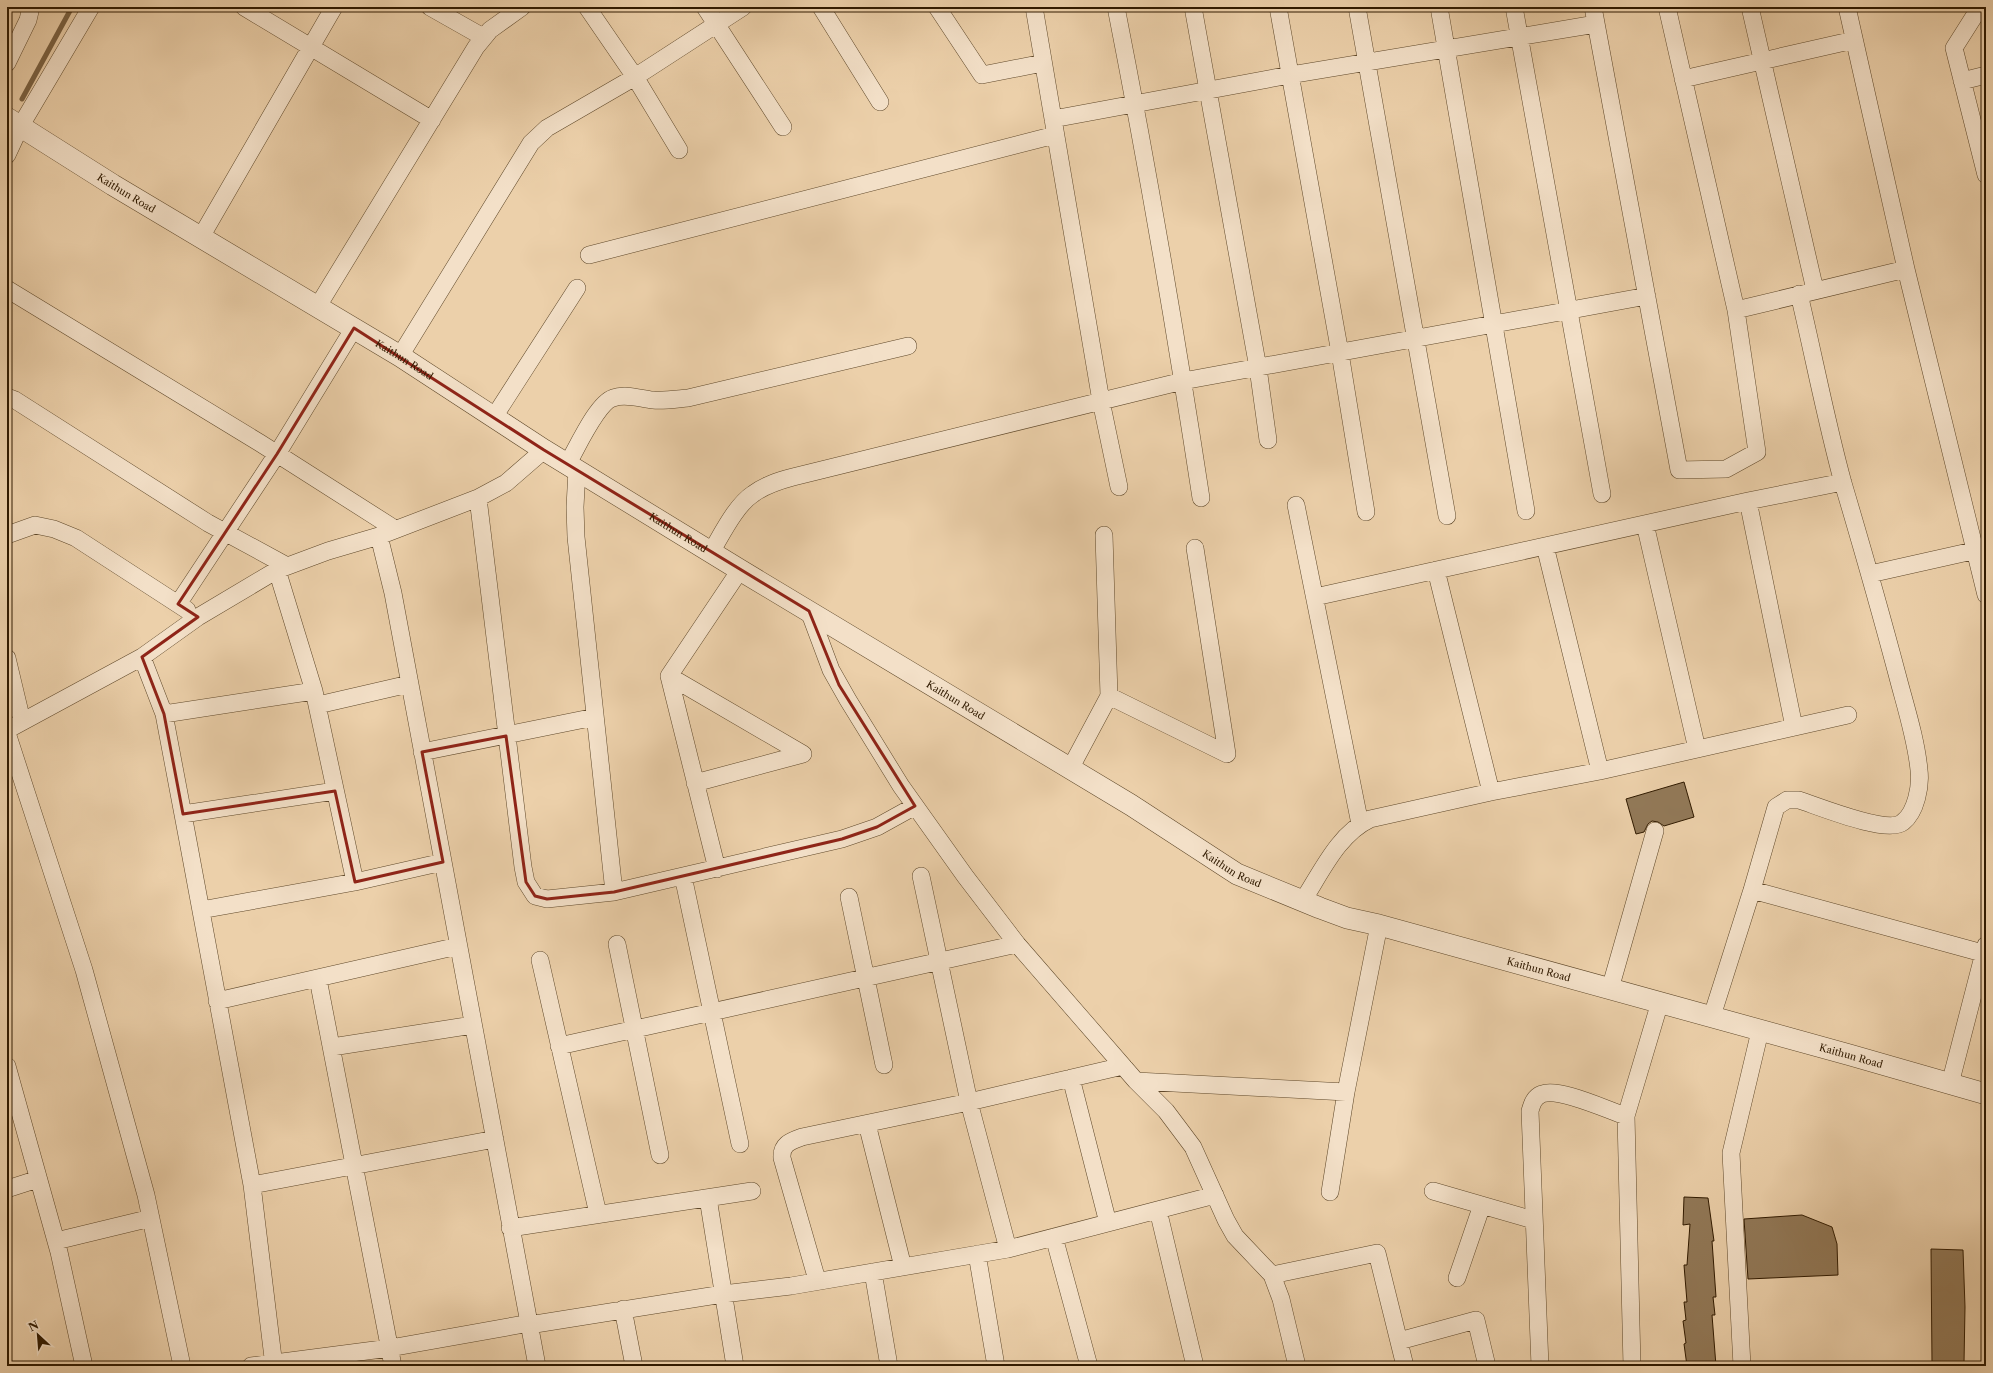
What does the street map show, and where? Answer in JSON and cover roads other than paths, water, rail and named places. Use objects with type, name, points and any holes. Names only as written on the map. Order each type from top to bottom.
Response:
[{"type":"street","points":[[7,63],[28,20],[31,7]]},
{"type":"street","points":[[7,155],[13,123],[91,7]]},
{"type":"street","points":[[244,7],[432,120]]},
{"type":"street","points":[[201,237],[334,7]]},
{"type":"street","points":[[430,7],[483,37]]},
{"type":"street","points":[[318,306],[483,37],[490,30],[522,7]]},
{"type":"street","points":[[587,7],[635,76],[679,150]]},
{"type":"street","points":[[705,7],[717,23],[783,127]]},
{"type":"street","points":[[400,356],[531,143],[547,128],[635,76],[742,7]]},
{"type":"street","points":[[821,7],[880,102]]},
{"type":"street","points":[[937,7],[982,75],[1043,63]]},
{"type":"street","points":[[1034,7],[1101,401],[1119,487]]},
{"type":"street","points":[[1116,7],[1135,103],[1183,381],[1201,498]]},
{"type":"street","points":[[1193,7],[1258,368],[1268,440]]},
{"type":"street","points":[[1278,7],[1340,352],[1366,512]]},
{"type":"street","points":[[1357,7],[1447,516]]},
{"type":"street","points":[[1439,7],[1495,324],[1526,511]]},
{"type":"street","points":[[1514,7],[1602,494]]},
{"type":"street","points":[[1593,7],[1679,470],[1726,469],[1757,452],[1736,310],[1667,7]]},
{"type":"street","points":[[1712,1016],[1752,890],[1772,815],[1776,807],[1781,803],[1792,799],[1799,800],[1876,825],[1895,826],[1902,823],[1912,810],[1920,781],[1917,758],[1870,574],[1843,482],[1763,61],[1750,7]]},
{"type":"street","points":[[1847,7],[1906,269],[1981,550],[1986,595]]},
{"type":"street","points":[[1980,7],[1954,48],[1986,175]]},
{"type":"street","points":[[589,255],[1054,127],[1135,103],[1290,75],[1596,24]]},
{"type":"street","points":[[1683,79],[1854,40]]},
{"type":"street","points":[[1962,81],[1986,75]]},
{"type":"street","name":"Kaithun Road","points":[[13,123],[400,356],[544,450],[573,466],[740,570],[1070,769],[1237,874],[1302,902],[1348,918],[1610,988],[1760,1031],[1850,1054],[1986,1094]]},
{"type":"street","points":[[1736,310],[1906,269]]},
{"type":"street","points":[[494,417],[577,288]]},
{"type":"street","points":[[7,289],[277,454],[396,529]]},
{"type":"street","points":[[711,552],[742,504],[751,495],[771,484],[1183,381],[1647,296]]},
{"type":"street","points":[[178,604],[277,454],[354,328]]},
{"type":"street","points":[[614,892],[576,537],[573,466],[599,410],[605,402],[614,397],[627,397],[655,401],[688,398],[908,346]]},
{"type":"street","points":[[7,397],[29,408],[282,568],[316,698],[355,882]]},
{"type":"street","points":[[182,1366],[151,1218],[84,970],[7,731],[22,721],[142,657],[198,617],[282,568],[328,551],[378,536],[478,498],[506,483],[544,450]]},
{"type":"street","points":[[1315,597],[1748,501],[1843,482]]},
{"type":"street","points":[[478,498],[523,867],[526,882],[531,891],[540,898],[548,899],[614,892],[842,840],[877,827],[915,806]]},
{"type":"street","points":[[1748,501],[1794,727]]},
{"type":"street","points":[[1296,505],[1360,824]]},
{"type":"street","points":[[1645,524],[1697,749]]},
{"type":"street","points":[[7,535],[35,525],[54,529],[76,538],[198,617]]},
{"type":"street","points":[[1070,769],[1109,696],[1104,535]]},
{"type":"street","points":[[378,536],[393,593],[495,1139],[510,1228],[537,1366]]},
{"type":"street","points":[[1545,546],[1600,771]]},
{"type":"street","points":[[1109,696],[1227,754],[1195,548]]},
{"type":"street","points":[[1870,574],[1981,550]]},
{"type":"street","points":[[717,868],[669,676],[740,570]]},
{"type":"street","points":[[1436,570],[1491,792]]},
{"type":"street","points":[[809,611],[820,643],[839,685],[915,806],[965,876],[1017,944],[1123,1066],[1180,1127],[1193,1147],[1235,1236],[1272,1275],[1281,1299],[1297,1366]]},
{"type":"street","points":[[142,657],[164,714],[252,1185],[273,1364]]},
{"type":"street","points":[[7,658],[22,721]]},
{"type":"street","points":[[669,676],[804,754],[695,783]]},
{"type":"street","points":[[164,714],[316,698],[409,684]]},
{"type":"street","points":[[1302,902],[1340,843],[1360,824],[1380,816],[1491,792],[1600,771],[1848,715]]},
{"type":"street","points":[[422,752],[595,718]]},
{"type":"street","points":[[183,814],[335,791]]},
{"type":"street","points":[[1610,988],[1656,831]]},
{"type":"street","points":[[201,910],[355,882],[443,862]]},
{"type":"street","points":[[683,876],[740,1144]]},
{"type":"street","points":[[921,876],[969,1102],[1008,1249]]},
{"type":"street","points":[[1752,890],[1985,951],[1950,1084]]},
{"type":"street","points":[[849,897],[884,1065]]},
{"type":"street","points":[[1330,1192],[1346,1092],[1378,925]]},
{"type":"street","points":[[617,944],[660,1155]]},
{"type":"street","points":[[559,1046],[1017,944]]},
{"type":"street","points":[[217,1000],[318,979],[458,946]]},
{"type":"street","points":[[540,960],[598,1214]]},
{"type":"street","points":[[318,979],[393,1366]]},
{"type":"street","points":[[1632,1366],[1626,1116],[1660,1002]]},
{"type":"street","points":[[332,1048],[473,1024]]},
{"type":"street","points":[[1742,1366],[1731,1153],[1760,1031]]},
{"type":"street","points":[[7,1066],[56,1241],[84,1366]]},
{"type":"street","points":[[817,1280],[782,1158],[783,1150],[790,1142],[802,1137],[969,1102],[1123,1066]]},
{"type":"street","points":[[1071,1078],[1108,1223]]},
{"type":"street","points":[[1136,1080],[1346,1092]]},
{"type":"street","points":[[1540,1366],[1533,1220],[1530,1111],[1532,1102],[1537,1096],[1549,1092],[1562,1094],[1626,1116]]},
{"type":"street","points":[[868,1124],[903,1267]]},
{"type":"street","points":[[252,1185],[495,1139]]},
{"type":"street","points":[[7,1189],[38,1179]]},
{"type":"street","points":[[510,1228],[752,1191]]},
{"type":"street","points":[[1433,1191],[1533,1220]]},
{"type":"street","points":[[251,1366],[390,1348],[623,1309],[723,1294],[791,1286],[817,1280],[1008,1249],[1215,1195]]},
{"type":"street","points":[[708,1198],[735,1366]]},
{"type":"street","points":[[1457,1278],[1482,1205]]},
{"type":"street","points":[[1158,1210],[1196,1366]]},
{"type":"street","points":[[56,1241],[151,1218]]},
{"type":"street","points":[[1054,1237],[1089,1366]]},
{"type":"street","points":[[1272,1275],[1377,1253],[1405,1366]]},
{"type":"street","points":[[978,1254],[996,1366]]},
{"type":"street","points":[[873,1272],[889,1366]]},
{"type":"street","points":[[623,1309],[634,1366]]},
{"type":"street","points":[[1399,1341],[1476,1320],[1487,1366]]},
{"type":"waterway","points":[[22,99],[72,7]]}]
